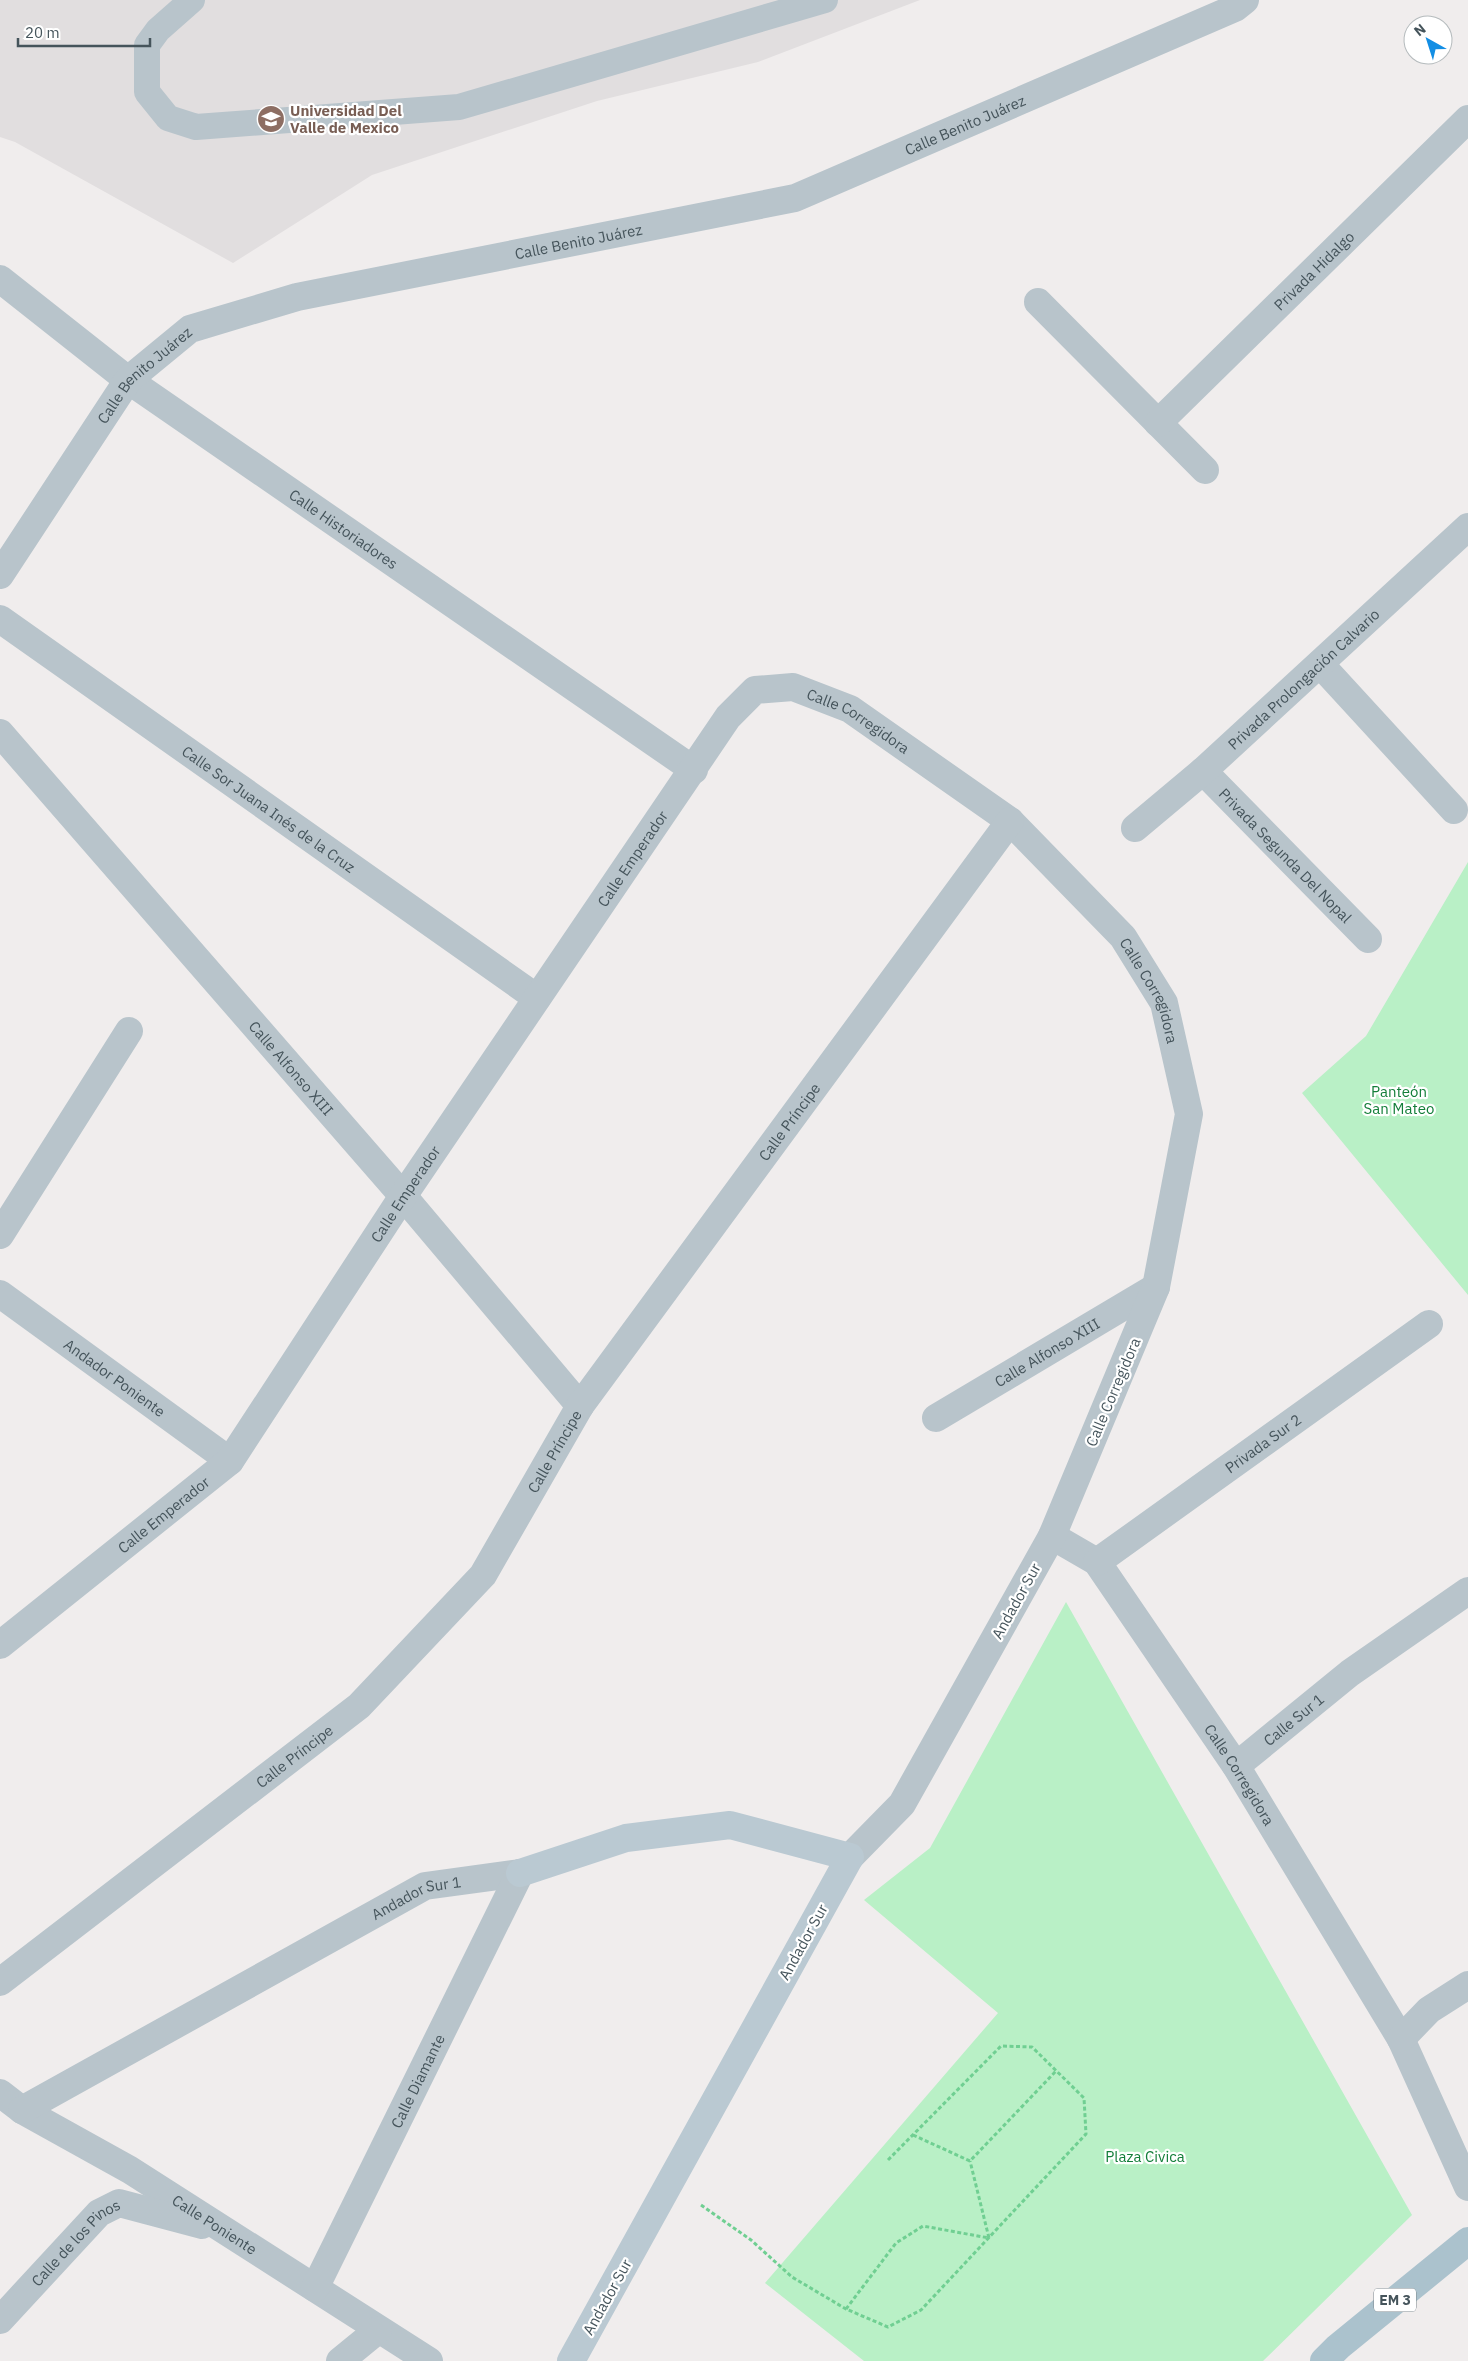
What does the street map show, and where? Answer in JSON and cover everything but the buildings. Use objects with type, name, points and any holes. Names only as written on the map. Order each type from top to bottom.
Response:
[{"type":"main road","name":"EM 3","points":[[1337,2356],[1468,2242]]},
{"type":"street","name":"Calle Benito Juárez","points":[[0,574],[128,380],[190,328],[296,297],[795,198],[1235,8],[1245,0]]},
{"type":"street","name":"Privada Hidalgo","points":[[1158,423],[1468,119]]},
{"type":"street","name":"Calle Historiadores","points":[[0,280],[128,380],[694,770]]},
{"type":"street","points":[[1038,302],[1205,470]]},
{"type":"street","name":"Privada Prolongación Calvario","points":[[1136,828],[1203,771],[1468,527]]},
{"type":"street","name":"Calle Sor Juana Inés de la Cruz","points":[[0,619],[537,998]]},
{"type":"street","points":[[1320,664],[1454,810]]},
{"type":"street","name":"Calle Corregidora","points":[[755,690],[793,687],[850,709],[1010,821],[1123,937],[1164,1003],[1189,1114],[1156,1287],[1052,1536],[1097,1562],[1236,1766],[1402,2039],[1468,2187]]},
{"type":"street","name":"Calle Emperador","points":[[0,1645],[230,1461],[402,1196],[694,770],[728,717],[755,690]]},
{"type":"street","name":"Calle Alfonso XIII","points":[[0,733],[402,1196],[580,1406]]},
{"type":"street","name":"Privada Segunda Del Nopal","points":[[1203,771],[1368,939]]},
{"type":"street","name":"Calle Príncipe","points":[[0,1982],[358,1706],[483,1575],[580,1406],[1010,821]]},
{"type":"street","points":[[0,1235],[129,1031]]},
{"type":"street","name":"Calle Alfonso XIII","points":[[936,1418],[1156,1287]]},
{"type":"street","name":"Andador Poniente","points":[[0,1294],[230,1461]]},
{"type":"street","name":"Privada Sur 2","points":[[1097,1562],[1429,1324]]},
{"type":"street","name":"Andador Sur","points":[[571,2361],[850,1857],[902,1804],[1052,1536]]},
{"type":"street","name":"Calle Sur 1","points":[[1236,1766],[1350,1673],[1468,1591]]},
{"type":"street","name":"Andador Sur 1","points":[[22,2110],[425,1886],[520,1873],[626,1838],[730,1825],[850,1857]]},
{"type":"street","name":"Calle Diamante","points":[[315,2288],[520,1873]]},
{"type":"street","points":[[1402,2039],[1429,2010],[1468,1985]]},
{"type":"street","name":"Calle Poniente","points":[[0,2093],[22,2110],[130,2170],[429,2361]]},
{"type":"street","name":"Calle de los Pinos","points":[[0,2320],[99,2213],[119,2204],[224,2231]]},
{"type":"street","points":[[340,2361],[378,2330]]},
{"type":"lane","points":[[192,0],[158,30],[148,45],[147,92],[168,118],[196,127],[459,107],[825,0]]},
{"type":"path","points":[[669,2183],[751,2240],[792,2277],[846,2309],[888,2327],[921,2310],[1086,2134],[1084,2098],[1032,2047],[1001,2046],[887,2161]]},
{"type":"path","points":[[970,2161],[1056,2071]]},
{"type":"path","points":[[913,2135],[970,2161]]},
{"type":"path","points":[[970,2161],[989,2238]]},
{"type":"path","points":[[846,2309],[896,2243],[923,2226],[989,2238]]},
{"type":"shaded area","name":"Universidad Del Valle de Mexico","points":[[0,0],[920,0],[758,62],[597,101],[372,175],[233,263],[15,142],[0,137]]},
{"type":"green space","name":"Panteón San Mateo","points":[[1468,862],[1468,1295],[1302,1093],[1366,1036]]},
{"type":"green space","name":"Plaza Civica","points":[[1066,1602],[1412,2215],[1263,2361],[864,2361],[765,2283],[998,2013],[864,1900],[930,1848]]},
{"type":"place","name":"Universidad Del Valle de Mexico","points":[[271,119]]}]
